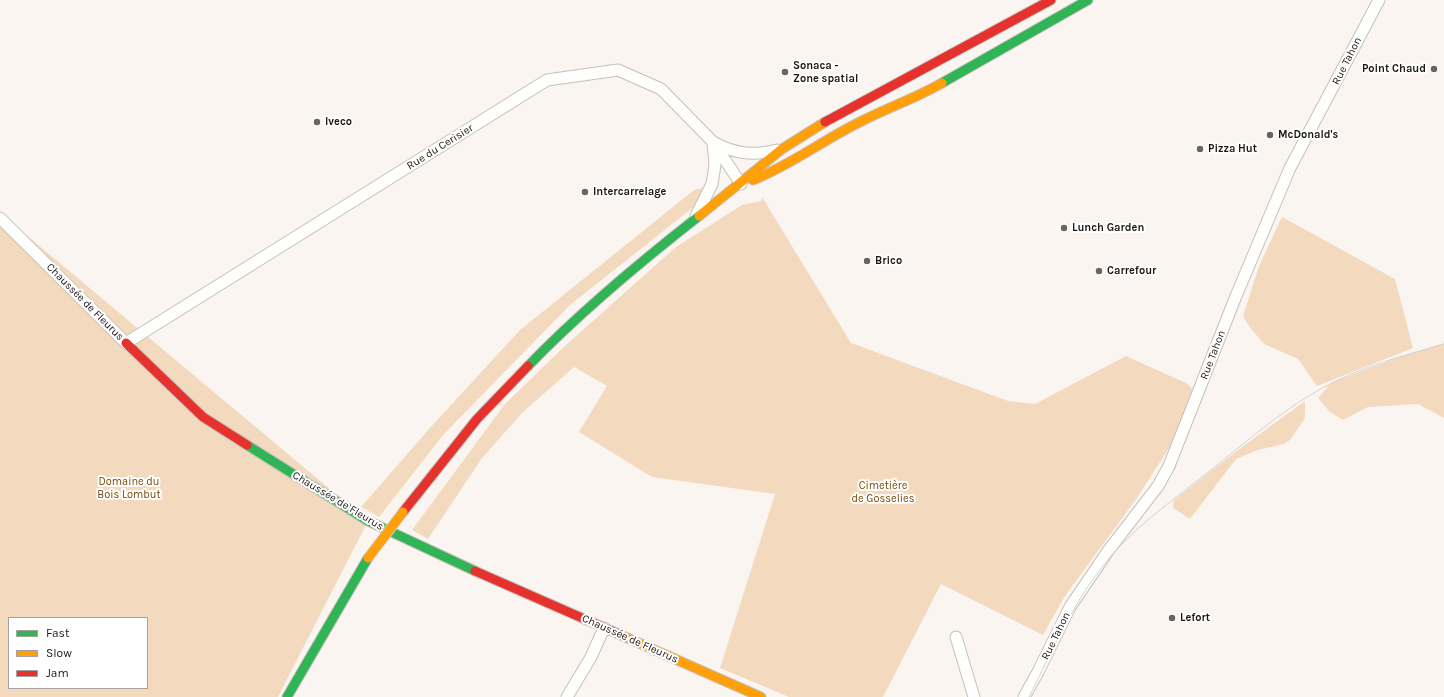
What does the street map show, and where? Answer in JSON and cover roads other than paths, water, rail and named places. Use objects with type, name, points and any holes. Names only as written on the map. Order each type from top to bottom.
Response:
[{"type":"main road","points":[[287,697],[368,558],[477,419],[557,336],[640,262],[741,184],[782,149],[813,129],[1052,0]]},
{"type":"main road","points":[[741,184],[773,172],[859,122],[919,96],[1088,0]]},
{"type":"main road","name":"Chaussée de Fleurus","points":[[126,343],[203,417],[368,521],[419,546],[761,697]]},
{"type":"street","name":"Rue Tahon","points":[[1024,697],[1070,607],[1108,551],[1158,486],[1169,466],[1236,296],[1290,168],[1379,0]]},
{"type":"street","name":"Rue du Cerisier","points":[[126,343],[547,80],[618,70],[661,89],[713,142],[741,184]]},
{"type":"street","points":[[695,220],[712,184],[714,165],[713,142],[739,154],[759,154],[782,149]]},
{"type":"street","name":"Chaussée de Fleurus","points":[[0,218],[126,343]]},
{"type":"street","points":[[567,697],[591,657],[604,628]]},
{"type":"street","points":[[956,637],[974,697]]},
{"type":"tram line","points":[[1029,697],[1061,632],[1079,601],[1111,556],[1137,529],[1271,422],[1319,390],[1349,375],[1389,360],[1444,344]]},
{"type":"place","name":"Point Chaud","points":[[1434,69]]},
{"type":"place","name":"Sonaca - Zone spatial","points":[[785,72]]},
{"type":"place","name":"Iveco","points":[[317,122]]},
{"type":"place","name":"McDonald's","points":[[1270,135]]},
{"type":"place","name":"Pizza Hut","points":[[1200,149]]},
{"type":"place","name":"Intercarrelage","points":[[585,192]]},
{"type":"place","name":"Lunch Garden","points":[[1064,228]]},
{"type":"place","name":"Brico","points":[[867,261]]},
{"type":"place","name":"Carrefour","points":[[1099,271]]},
{"type":"place","name":"Lefort","points":[[1172,618]]},
{"type":"park label","name":"Domaine du Bois Lombut","points":[[129,488]]},
{"type":"park label","name":"Cimetière de Gosselies","points":[[883,492]]}]
